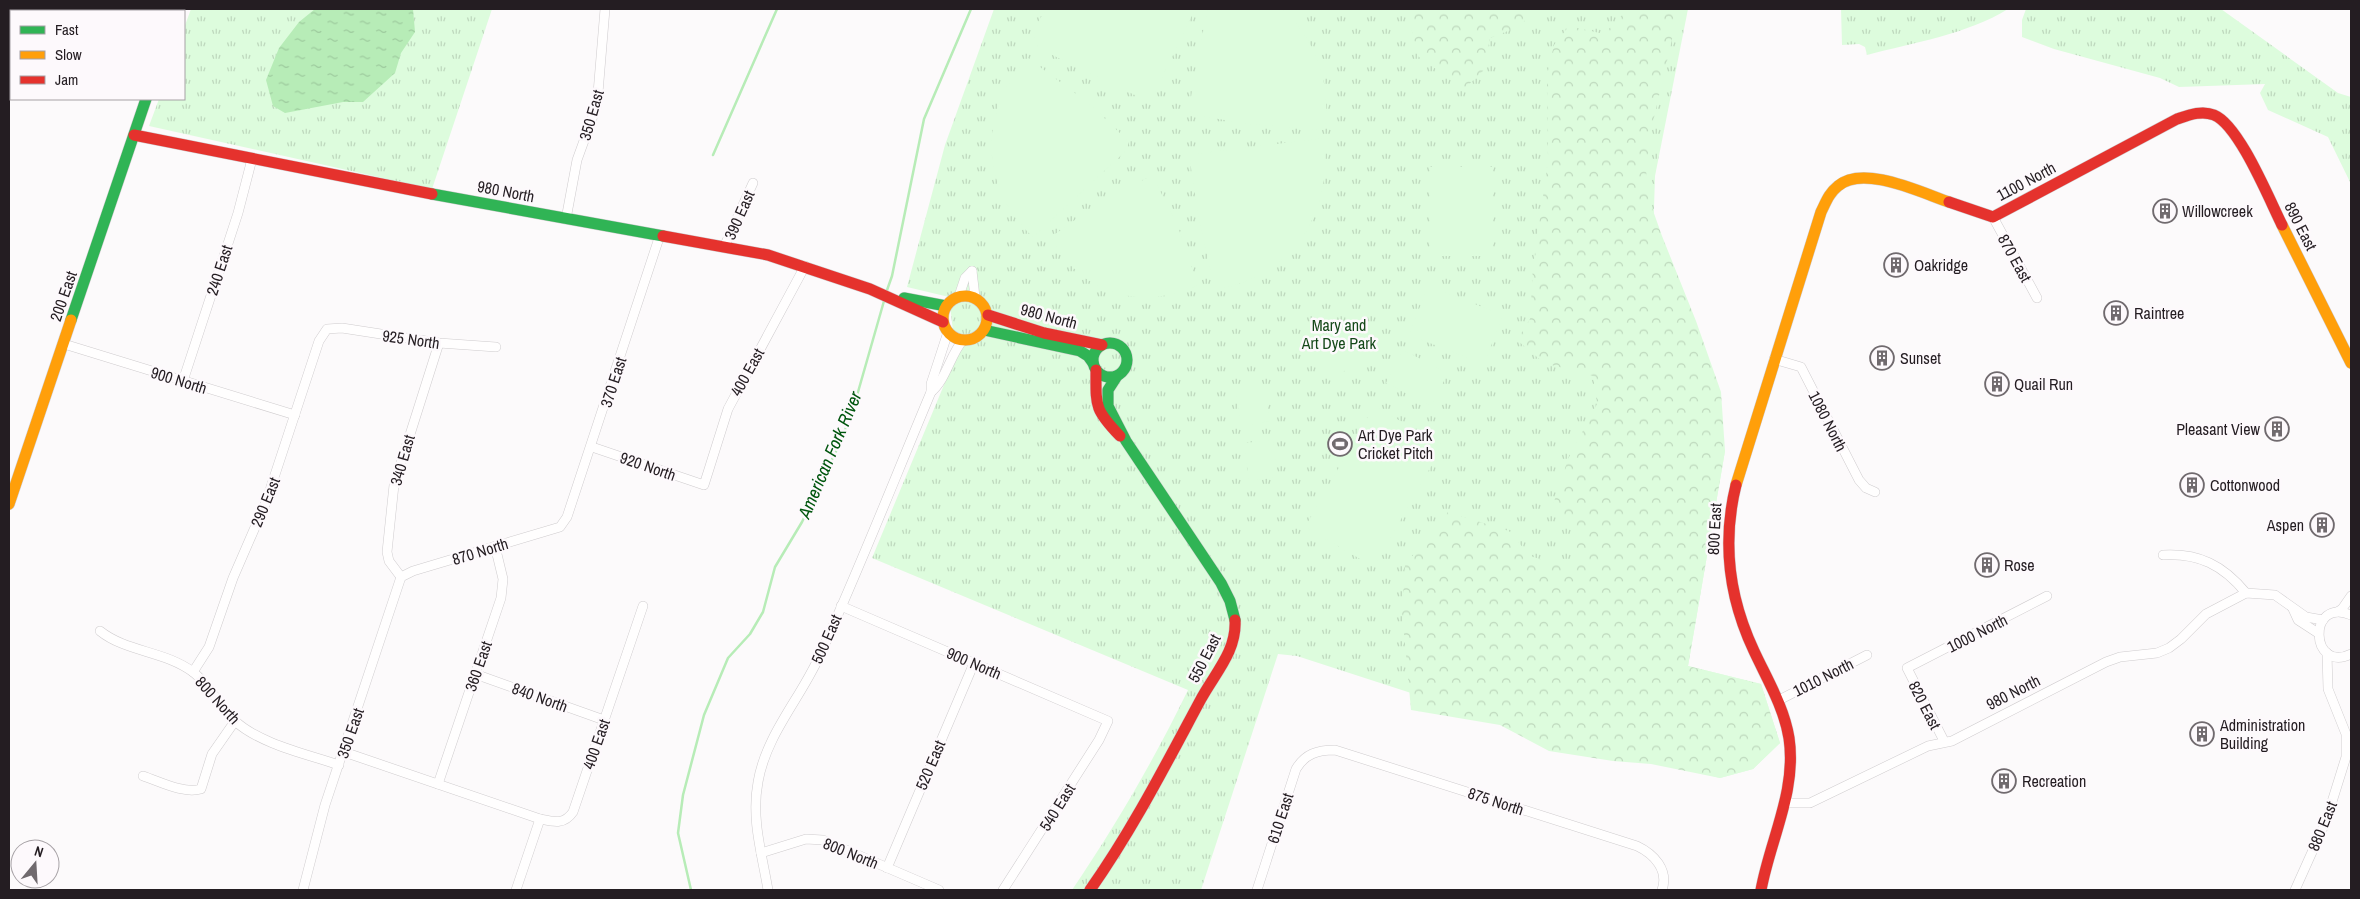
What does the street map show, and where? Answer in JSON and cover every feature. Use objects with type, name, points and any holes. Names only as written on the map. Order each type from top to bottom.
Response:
[{"type":"street","name":"350 East","points":[[566,219],[577,160],[597,105],[605,9]]},
{"type":"street","name":"200 East","points":[[9,504],[146,100]]},
{"type":"street","name":"1100 North","points":[[1849,180],[1861,177],[1877,178],[1993,217],[2177,118],[2191,113],[2210,113]]},
{"type":"street","name":"890 East","points":[[2210,113],[2228,124],[2239,140],[2351,363]]},
{"type":"street","name":"980 North","points":[[134,135],[566,219],[768,255],[902,300],[946,306]]},
{"type":"street","name":"240 East","points":[[184,381],[238,213],[252,159]]},
{"type":"street","name":"800 East","points":[[1761,890],[1786,803],[1790,778],[1790,754],[1786,726],[1779,700],[1740,619],[1732,588],[1728,522],[1736,482],[1822,207],[1835,187],[1849,180]]},
{"type":"street","name":"390 East","points":[[724,247],[753,184]]},
{"type":"street","name":"870 East","points":[[1993,217],[2038,298]]},
{"type":"street","name":"370 East","points":[[560,527],[567,517],[592,447],[660,235]]},
{"type":"street","name":"400 East","points":[[704,485],[728,409],[805,266]]},
{"type":"street","points":[[972,271],[975,297],[985,308],[988,315],[984,330],[975,338],[963,340],[945,327],[946,306],[959,296],[965,278],[972,271]]},
{"type":"street","points":[[959,296],[975,297]]},
{"type":"street","name":"980 North","points":[[902,300],[945,327]]},
{"type":"street","name":"980 North","points":[[988,315],[1102,345]]},
{"type":"street","name":"500 East","points":[[931,392],[930,384],[945,327]]},
{"type":"street","name":"925 North","points":[[327,329],[342,328],[439,343],[496,347]]},
{"type":"street","name":"290 East","points":[[193,672],[208,647],[233,578],[266,502],[319,341],[327,329]]},
{"type":"street","name":"980 North","points":[[984,330],[1080,351],[1095,367]]},
{"type":"street","name":"500 East","points":[[768,890],[755,824],[754,802],[764,758],[775,734],[818,659],[931,392],[936,387],[955,349],[963,340]]},
{"type":"street","name":"340 East","points":[[401,577],[389,560],[387,552],[392,492],[439,343]]},
{"type":"street","points":[[1115,343],[1125,350],[1127,356],[1126,367],[1116,376],[1106,377],[1095,367],[1096,350],[1102,345],[1115,343]]},
{"type":"street","name":"900 North","points":[[64,344],[295,416]]},
{"type":"street","name":"1080 North","points":[[1774,359],[1801,367],[1859,480],[1866,488],[1875,492]]},
{"type":"street","name":"550 East","points":[[1095,367],[1095,394],[1098,409],[1105,420],[1126,441]]},
{"type":"street","name":"550 East","points":[[1090,890],[1118,852],[1154,791],[1205,691],[1228,655],[1235,634],[1233,609],[1221,583],[1126,441],[1106,400],[1107,388],[1116,376]]},
{"type":"street","name":"920 North","points":[[592,447],[704,485]]},
{"type":"street","name":"870 North","points":[[401,577],[413,571],[560,527]]},
{"type":"street","name":"360 East","points":[[438,784],[503,589],[502,569],[495,546]]},
{"type":"street","points":[[2163,555],[2182,554],[2205,561],[2229,575],[2246,593],[2275,596],[2306,617],[2323,620]]},
{"type":"street","name":"350 East","points":[[303,890],[320,822],[401,577]]},
{"type":"street","name":"980 North","points":[[1786,803],[1810,803],[1928,746],[1944,741],[1952,741],[2106,662],[2126,656],[2157,652],[2169,648],[2181,640],[2206,614],[2246,593]]},
{"type":"street","name":"1000 North","points":[[1907,668],[2046,596]]},
{"type":"street","points":[[2293,609],[2298,620],[2318,633],[2323,620],[2342,609],[2351,596]]},
{"type":"street","name":"400 East","points":[[540,819],[556,823],[563,822],[573,812],[643,606]]},
{"type":"street","name":"900 North","points":[[841,606],[1108,721]]},
{"type":"street","points":[[2337,612],[2351,615]]},
{"type":"street","name":"800 North","points":[[100,630],[111,640],[174,661],[193,672],[235,721],[265,739],[339,765]]},
{"type":"street","name":"880 East","points":[[2295,890],[2326,822],[2346,757],[2346,734],[2329,693],[2327,653],[2318,641],[2318,633]]},
{"type":"street","points":[[2327,653],[2340,657],[2351,654]]},
{"type":"street","name":"1010 North","points":[[1779,700],[1867,655]]},
{"type":"street","points":[[2329,675],[2340,657]]},
{"type":"street","name":"520 East","points":[[887,868],[974,663]]},
{"type":"street","name":"820 East","points":[[1907,668],[1944,741]]},
{"type":"street","name":"840 North","points":[[475,674],[604,720]]},
{"type":"street","points":[[143,776],[182,789],[193,791],[201,789],[212,754],[235,721]]},
{"type":"street","name":"540 East","points":[[1003,890],[1099,740],[1108,721]]},
{"type":"street","name":"875 North","points":[[1314,752],[1334,750],[1637,846],[1654,857],[1658,862],[1663,876],[1662,890]]},
{"type":"street","points":[[344,752],[540,819],[516,890]]},
{"type":"street","name":"610 East","points":[[1257,890],[1296,769],[1305,757],[1314,752]]},
{"type":"street","name":"800 North","points":[[761,853],[806,839],[823,840],[939,890]]},
{"type":"green space","points":[[191,9],[492,9],[432,189],[149,126],[159,100],[185,100],[185,25]]},
{"type":"green space","name":"Mary and Art Dye Park","points":[[994,9],[1688,9],[1655,176],[1653,240],[1725,451],[1688,666],[1761,684],[1780,743],[1753,769],[1720,778],[1485,717],[1297,656],[1278,654],[1201,890],[1072,890],[1134,792],[1188,690],[872,558],[956,356],[949,297],[907,287],[945,145]]},
{"type":"green space","points":[[1047,9],[1195,9],[1153,97],[1145,100],[1038,48],[1035,37],[1036,27]]},
{"type":"green space","points":[[1208,9],[1282,9],[1294,21],[1313,49],[1319,64],[1326,96],[1325,130],[1249,124],[1194,115],[1189,109]]},
{"type":"green space","points":[[1409,9],[1537,9],[1518,27],[1490,38],[1484,70],[1464,89],[1419,57],[1407,14]]},
{"type":"green space","points":[[1621,9],[1679,9],[1650,135],[1645,188],[1721,392],[1725,451],[1688,666],[1761,684],[1780,743],[1753,769],[1720,778],[1651,764],[1613,761],[1549,751],[1500,725],[1411,710],[1402,612],[1405,565],[1448,512],[1509,531],[1530,556],[1575,570],[1577,533],[1552,508],[1568,459],[1597,404],[1593,376],[1544,363],[1517,340],[1530,319],[1533,267],[1548,161],[1547,75],[1554,45],[1569,26],[1604,34],[1625,12]]},
{"type":"green space","points":[[1841,9],[2008,9],[1992,18],[1958,31],[1867,55],[1865,47],[1859,44],[1842,45]]},
{"type":"green space","points":[[2026,9],[2221,9],[2338,93],[2351,97],[2351,184],[2328,137],[2268,110],[2260,93],[2265,84],[2179,87],[2160,78],[2054,49],[2022,37],[2022,20]]},
{"type":"green space","points":[[1028,58],[1092,106],[1128,141],[1128,149],[1033,237],[1015,217],[1002,195],[995,172],[992,149],[993,125],[1000,101],[1012,79]]},
{"type":"green space","points":[[1325,138],[1325,166],[1321,192],[1314,216],[1302,238],[1286,256],[1266,271],[1243,283],[1215,290],[1198,215],[1190,161],[1195,154]]},
{"type":"green space","points":[[1430,167],[1493,167],[1493,256],[1430,256]]},
{"type":"green space","points":[[1147,178],[1155,181],[1177,224],[1198,285],[1177,293],[1155,297],[1134,297],[1114,292],[1095,284],[1078,272],[1063,257],[1051,237],[1103,200]]},
{"type":"green space","points":[[1428,286],[1503,315],[1484,364],[1409,335]]},
{"type":"green space","points":[[1350,321],[1372,352],[1330,381],[1308,350]]},
{"type":"green space","points":[[1403,350],[1448,373],[1431,406],[1386,383]]},
{"type":"green space","points":[[1264,384],[1270,421],[1241,426],[1235,388]]},
{"type":"green space","points":[[1374,406],[1443,445],[1374,567],[1305,527]]},
{"type":"green space","points":[[1273,440],[1278,477],[1249,481],[1244,443]]},
{"type":"water","points":[[315,9],[413,9],[415,32],[401,53],[395,73],[363,102],[343,102],[285,113],[273,106],[266,80],[279,48],[299,22]]},
{"type":"waterway","points":[[713,155],[777,9]]},
{"type":"waterway","name":"American Fork River","points":[[886,293],[892,276],[924,119],[971,9]]},
{"type":"waterway","name":"American Fork River","points":[[691,890],[678,833],[683,795],[704,715],[728,658],[750,634],[763,612],[775,567],[802,522],[838,447],[852,413],[884,301]]},
{"type":"traffic: fast","points":[[71,320],[146,100]]},
{"type":"traffic: fast","points":[[432,194],[663,236]]},
{"type":"traffic: fast","points":[[904,298],[946,306]]},
{"type":"traffic: fast","points":[[984,330],[1080,351],[1088,356],[1093,363]]},
{"type":"traffic: fast","points":[[1110,343],[1117,344],[1122,348],[1126,353],[1127,360],[1126,367],[1122,372],[1117,376],[1110,377],[1103,376],[1098,372],[1094,367],[1093,360],[1094,353],[1098,348],[1103,344],[1110,343]]},
{"type":"traffic: fast","points":[[1117,376],[1108,390],[1108,406],[1126,441],[1221,583],[1230,601],[1235,620]]},
{"type":"traffic: slow","points":[[1736,485],[1821,212],[1832,192],[1849,180],[1862,178],[1877,179],[1909,187],[1949,202]]},
{"type":"traffic: slow","points":[[2282,225],[2351,363]]},
{"type":"traffic: slow","points":[[969,296],[981,302],[986,309],[987,318],[986,327],[981,334],[974,339],[961,340],[953,337],[946,330],[943,314],[946,306],[953,299],[969,296]]},
{"type":"traffic: slow","points":[[9,504],[71,320]]},
{"type":"traffic: jam","points":[[1949,202],[1993,217],[2177,119],[2205,113],[2214,115],[2224,122],[2243,147],[2282,225]]},
{"type":"traffic: jam","points":[[134,135],[432,194]]},
{"type":"traffic: jam","points":[[663,236],[768,255],[870,289],[943,322]]},
{"type":"traffic: jam","points":[[988,315],[1044,333],[1102,345]]},
{"type":"traffic: jam","points":[[1096,370],[1098,406],[1105,419],[1120,436]]},
{"type":"traffic: jam","points":[[1736,485],[1729,528],[1730,570],[1734,590],[1745,631],[1774,693],[1783,715],[1789,738],[1790,758],[1786,796],[1761,890]]},
{"type":"traffic: jam","points":[[1090,890],[1135,820],[1229,652],[1235,631],[1235,620]]},
{"type":"place","name":"Willowcreek","points":[[2165,211]]},
{"type":"place","name":"Oakridge","points":[[1896,265]]},
{"type":"place","name":"Raintree","points":[[2116,313]]},
{"type":"place","name":"Sunset","points":[[1882,358]]},
{"type":"place","name":"Quail Run","points":[[1997,384]]},
{"type":"place","name":"Pleasant View","points":[[2277,429]]},
{"type":"place","name":"Art Dye Park Cricket Pitch","points":[[1340,444]]},
{"type":"place","name":"Cottonwood","points":[[2192,485]]},
{"type":"place","name":"Aspen","points":[[2322,525]]},
{"type":"place","name":"Rose","points":[[1987,565]]},
{"type":"place","name":"Administration Building","points":[[2202,734]]},
{"type":"place","name":"Recreation","points":[[2004,781]]}]
